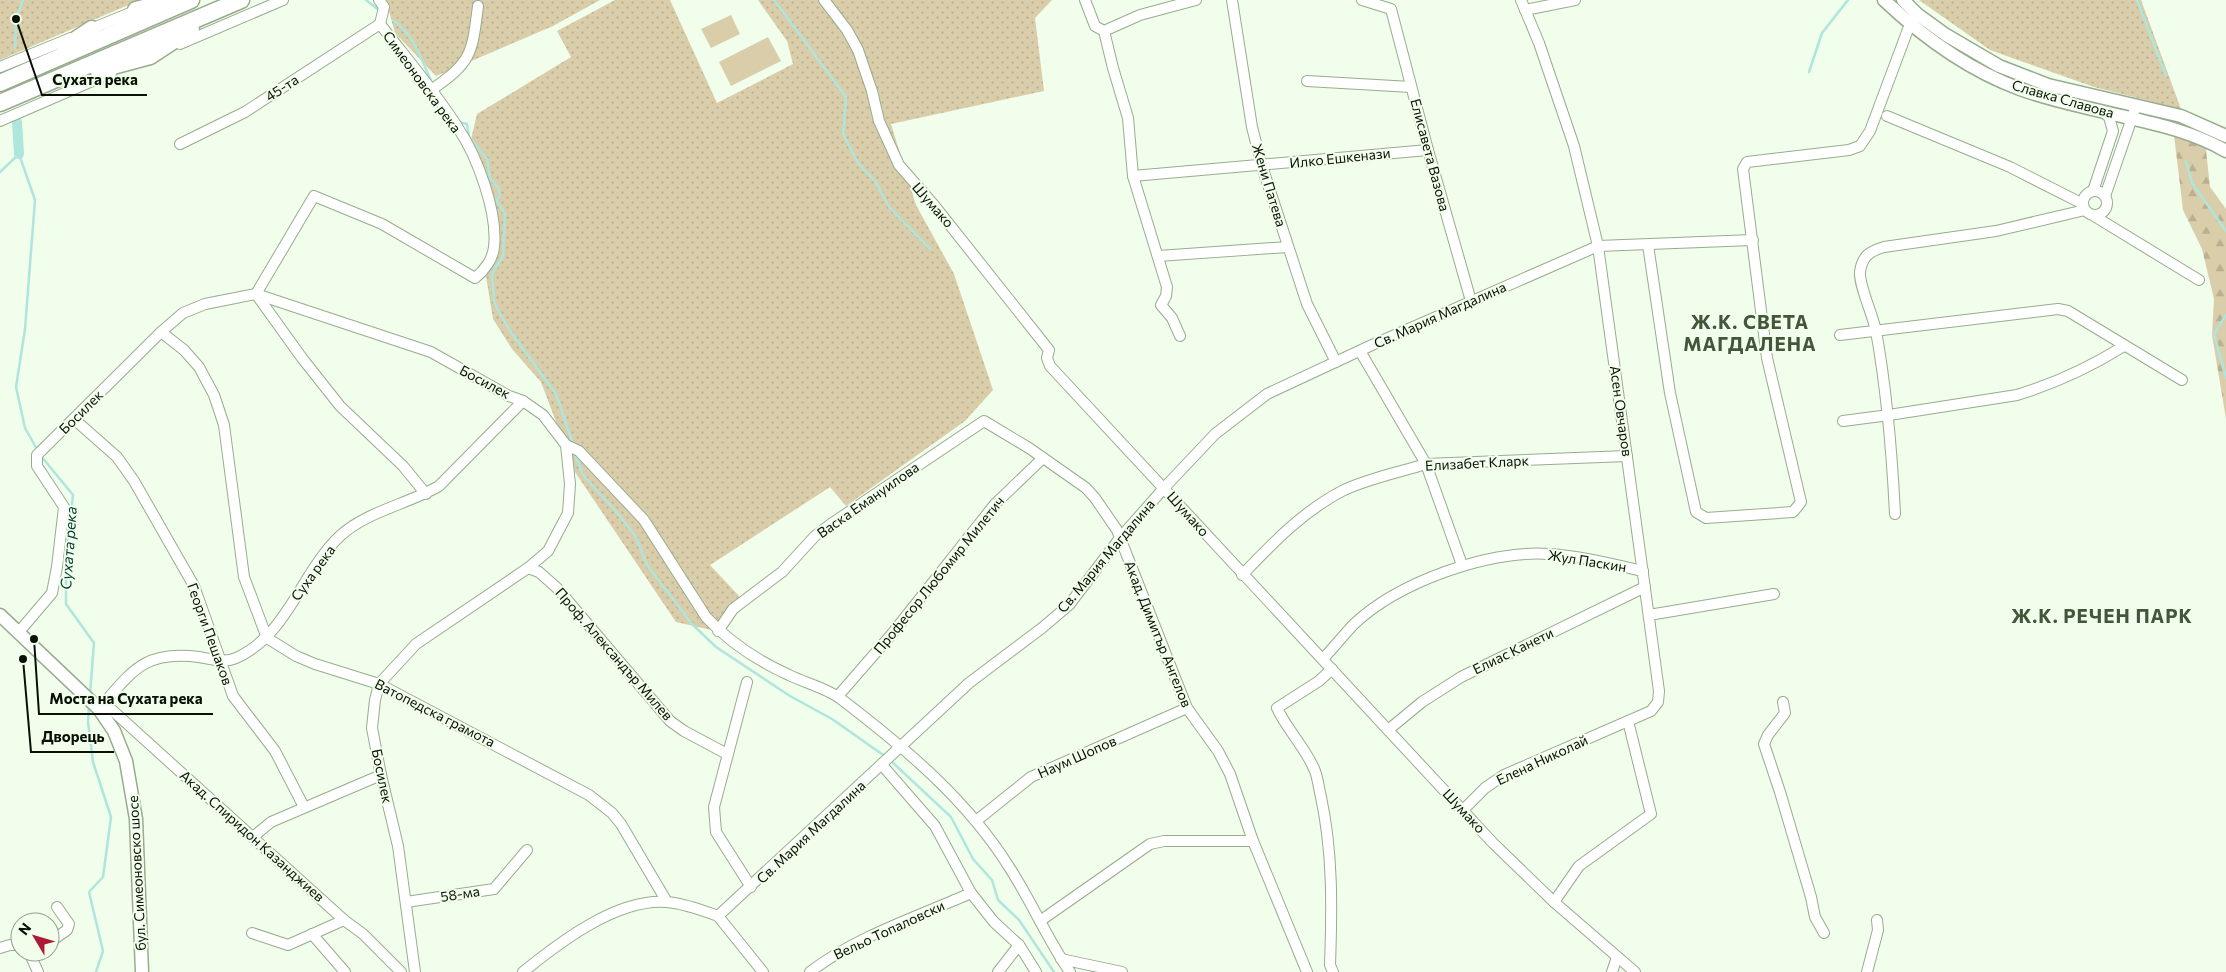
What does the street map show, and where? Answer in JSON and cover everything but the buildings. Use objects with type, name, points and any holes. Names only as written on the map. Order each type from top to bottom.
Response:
[{"type":"highway","points":[[136,10],[174,0]]},
{"type":"highway","points":[[0,83],[191,0]]},
{"type":"highway","points":[[42,85],[150,56],[235,3]]},
{"type":"highway","points":[[0,103],[235,3]]},
{"type":"highway","points":[[34,68],[92,28]]},
{"type":"street","points":[[0,67],[160,0]]},
{"type":"street","points":[[0,121],[283,0]]},
{"type":"street","points":[[378,0],[384,7],[380,24]]},
{"type":"street","name":"Шумако","points":[[824,0],[856,44],[872,91],[883,132],[904,172],[934,204],[1049,350],[1047,358],[1050,366],[1463,810],[1554,902],[1635,972]]},
{"type":"street","points":[[1085,0],[1095,26],[1104,31],[1112,68],[1128,118],[1133,176],[1167,287],[1166,296],[1161,305],[1172,318],[1180,336]]},
{"type":"street","points":[[1104,31],[1140,14],[1196,0]]},
{"type":"street","name":"Жени Патева","points":[[1232,0],[1252,128],[1262,166],[1307,304],[1336,362]]},
{"type":"street","name":"Елисавета Вазова","points":[[1362,0],[1391,9],[1428,150],[1471,301]]},
{"type":"street","points":[[1523,5],[1575,0]]},
{"type":"street","name":"Славка Славова","points":[[1884,0],[1913,19],[1946,35],[1999,66],[2048,85],[2181,116],[2226,136]]},
{"type":"street","name":"Славка Славова","points":[[1903,0],[1913,19],[1938,45],[1994,78],[2044,96],[2132,119],[2173,127],[2226,151]]},
{"type":"street","name":"Асен Овчаров","points":[[1523,5],[1539,43],[1574,146],[1598,246],[1658,682],[1658,702],[1651,710],[1628,721]]},
{"type":"street","points":[[430,90],[461,68],[469,56],[474,43],[478,6]]},
{"type":"street","points":[[1648,246],[1670,394],[1696,512],[1706,518],[1793,512],[1801,502],[1768,358],[1743,169],[1747,162],[1849,150],[1860,146],[1870,131],[1913,19]]},
{"type":"street","name":"Симеоновска река","points":[[256,294],[314,196],[382,224],[475,278],[485,270],[494,248],[492,216],[485,189],[469,148],[459,128],[380,24]]},
{"type":"street","name":"45-та","points":[[180,144],[245,112],[380,24]]},
{"type":"street","points":[[1307,81],[1411,87]]},
{"type":"street","points":[[2117,230],[2105,210],[2107,202],[2105,196],[2135,106]]},
{"type":"street","points":[[2094,191],[2114,131],[2109,117],[2102,111]]},
{"type":"street","points":[[1887,116],[2010,167],[2084,207],[2094,216],[2198,280]]},
{"type":"street","name":"Илко Ешкенази","points":[[1133,176],[1428,150]]},
{"type":"street","points":[[2084,207],[2087,194],[2094,191],[2105,196]]},
{"type":"street","points":[[1895,514],[1889,416],[1876,329],[1860,274],[1863,260],[1871,250],[1884,246],[1996,231],[2084,207]]},
{"type":"street","points":[[2094,216],[2105,210]]},
{"type":"street","name":"Св. Мария Магдалина","points":[[718,916],[751,888],[968,683],[1042,628],[1069,605],[1120,538],[1164,488],[1215,434],[1267,394],[1471,301],[1598,246],[1648,246],[1753,240]]},
{"type":"street","points":[[1158,256],[1288,247]]},
{"type":"street","points":[[256,294],[302,358],[340,406],[403,466],[426,494]]},
{"type":"street","name":"Босилек","points":[[18,633],[52,593],[58,567],[64,507],[37,466],[40,452],[161,332],[183,313],[205,304],[256,294],[430,352],[509,396],[523,400],[543,415],[566,445],[570,484],[568,513],[548,551],[528,568],[416,644],[379,684],[374,700],[372,728],[398,846],[415,972]]},
{"type":"street","points":[[1840,335],[1876,329],[2058,309],[2068,312],[2182,380]]},
{"type":"street","points":[[161,332],[184,350],[199,367],[217,402],[224,425],[244,577],[267,638]]},
{"type":"street","points":[[1844,421],[1889,416],[2032,390],[2108,356],[2124,346]]},
{"type":"street","points":[[1360,351],[1426,464],[1462,565]]},
{"type":"street","name":"Суха река","points":[[99,709],[132,670],[156,657],[180,655],[219,660],[234,659],[253,650],[267,638],[322,556],[342,535],[366,519],[426,494],[439,486],[523,400]]},
{"type":"street","name":"Георги Пешаков","points":[[74,419],[117,457],[134,480],[194,586],[233,696],[275,751],[304,807]]},
{"type":"street","name":"Акад. Димитър Ангелов","points":[[984,421],[1014,438],[1075,480],[1095,498],[1112,521],[1187,708],[1218,751],[1230,774],[1253,841],[1307,972]]},
{"type":"street","name":"Васка Емануилова","points":[[718,630],[734,609],[782,572],[816,536],[831,524],[984,421]]},
{"type":"street","points":[[566,445],[579,452],[644,520],[706,617],[718,630],[742,649],[780,670],[838,696],[902,747],[941,782],[976,821],[1011,869],[1070,972]]},
{"type":"street","name":"Елизабет Кларк","points":[[1242,574],[1283,532],[1313,508],[1344,490],[1426,464],[1627,456]]},
{"type":"street","name":"Професор Любомир Милетич","points":[[838,696],[890,635],[995,504],[1043,458]]},
{"type":"street","name":"Жул Паскин","points":[[1323,659],[1354,625],[1374,609],[1419,582],[1462,565],[1512,556],[1548,554],[1599,561],[1643,571]]},
{"type":"street","name":"Проф. Александър Милев","points":[[528,568],[539,572],[557,588],[670,721],[684,731],[727,754]]},
{"type":"street","name":"Елиас Канети","points":[[1388,730],[1422,702],[1461,677],[1645,587]]},
{"type":"street","points":[[1649,615],[1774,594]]},
{"type":"street","name":"бул. Симеоновско шосе","points":[[0,615],[99,709],[114,731],[126,761],[136,819],[142,972]]},
{"type":"street","name":"Ватопедска грамота","points":[[267,638],[296,656],[315,664],[379,684],[589,795],[612,813],[621,824],[667,902]]},
{"type":"street","points":[[1332,669],[1320,680],[1277,708],[1315,771],[1325,815],[1330,863],[1332,913],[1330,965],[1333,972]]},
{"type":"street","points":[[747,682],[714,807],[716,832],[751,888]]},
{"type":"street","points":[[1782,702],[1785,713],[1768,735],[1764,744],[1780,792],[1815,917],[1824,933]]},
{"type":"street","name":"Наум Шопов","points":[[976,821],[1031,777],[1187,708]]},
{"type":"street","name":"Акад. Спиридон Казанджиев","points":[[99,709],[112,710],[344,920],[363,934],[401,972]]},
{"type":"street","points":[[1554,902],[1580,866],[1651,814],[1628,721]]},
{"type":"street","name":"Елена Николай","points":[[1463,810],[1485,788],[1504,775],[1628,721]]},
{"type":"street","points":[[882,765],[935,826],[971,893],[994,922],[1019,946],[1036,972]]},
{"type":"street","points":[[253,837],[271,822],[381,775]]},
{"type":"street","points":[[1040,921],[1150,844],[1164,841],[1253,841]]},
{"type":"street","name":"58-ма","points":[[406,902],[494,889],[527,850]]},
{"type":"street","name":"Вельо Топаловски","points":[[810,972],[827,959],[850,946],[971,893]]},
{"type":"street","points":[[524,972],[550,950],[604,917],[646,903],[667,902],[718,916],[763,972]]},
{"type":"street","points":[[57,906],[69,924],[67,930],[60,935]]},
{"type":"street","points":[[252,933],[288,945],[344,920]]},
{"type":"street","points":[[1867,972],[1878,930],[1877,920]]},
{"type":"street","points":[[312,934],[345,972]]},
{"type":"street","points":[[998,972],[1019,946]]},
{"type":"street","points":[[1612,972],[1617,957]]},
{"type":"street","points":[[1061,959],[1122,972]]},
{"type":"green space","points":[[0,0],[140,0],[0,60]]},
{"type":"green space","points":[[386,0],[600,0],[553,26],[436,76],[395,33]]},
{"type":"green space","points":[[615,0],[670,0],[717,103],[793,64],[787,41],[758,0],[1052,0],[1035,18],[1044,91],[891,124],[916,205],[954,274],[993,390],[965,421],[846,506],[830,487],[710,565],[739,596],[720,632],[676,622],[575,472],[541,382],[512,349],[493,319],[485,270],[494,248],[492,216],[469,148],[477,114],[571,57],[557,31]]},
{"type":"green space","points":[[1919,0],[2141,0],[2181,109],[2094,87],[1990,50]]},
{"type":"green space","points":[[731,15],[740,34],[711,48],[701,29]]},
{"type":"green space","points":[[768,37],[781,61],[731,86],[719,62]]},
{"type":"green space","points":[[2173,127],[2205,140],[2210,187],[2226,209],[2226,419],[2212,335],[2214,299],[2202,249],[2183,210]]},
{"type":"waterway","name":"Сухата река","points":[[15,48],[16,19],[23,0]]},
{"type":"waterway","points":[[366,0],[380,11]]},
{"type":"waterway","points":[[774,0],[846,97],[843,134],[858,163],[875,181],[890,208],[930,249]]},
{"type":"waterway","points":[[1809,72],[1822,33],[1848,0]]},
{"type":"waterway","points":[[2137,0],[2166,76]]},
{"type":"waterway","points":[[393,20],[413,41],[433,85]]},
{"type":"waterway","name":"Сухата река","points":[[17,122],[19,154]]},
{"type":"waterway","points":[[458,122],[467,124],[469,137],[487,159],[490,178],[499,189],[500,195],[496,200],[505,214],[503,256],[492,274],[494,302],[508,328],[556,394],[573,444]]},
{"type":"waterway","name":"Сухата река","points":[[0,172],[19,154],[35,200],[25,329],[16,387],[25,428],[38,451]]},
{"type":"waterway","points":[[2186,161],[2192,183],[2226,231]]},
{"type":"waterway","points":[[2226,315],[2214,334],[2226,378]]},
{"type":"waterway","points":[[574,452],[583,475],[636,537],[647,565],[692,624],[716,647],[790,696],[832,719],[886,757]]},
{"type":"waterway","name":"Сухата река","points":[[41,456],[73,495],[66,557],[66,604],[94,643],[90,694]]},
{"type":"waterway","name":"Сухата река","points":[[89,707],[88,722],[93,762],[111,817],[103,877],[89,892],[103,951],[96,972]]},
{"type":"waterway","points":[[891,761],[951,817],[973,859],[992,880],[998,900],[1019,920],[1054,972]]},
{"type":"place","name":"Сухата река","points":[[16,19]]},
{"type":"place","name":"Моста на Сухата река","points":[[34,639]]},
{"type":"place","name":"Дворець","points":[[23,659]]},
{"type":"district","name":"Ж.К. СВЕТА МАГДАЛЕНА","points":[[1750,333]]},
{"type":"district","name":"Ж.К. РЕЧЕН ПАРК","points":[[2102,616]]}]
